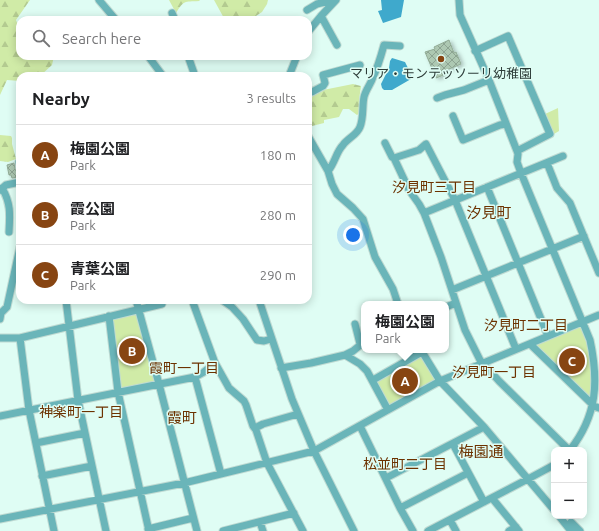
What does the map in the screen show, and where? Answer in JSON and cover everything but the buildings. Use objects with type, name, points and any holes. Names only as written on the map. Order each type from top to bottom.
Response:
[{"type":"street","points":[[99,0],[113,16]]},
{"type":"street","points":[[307,10],[317,4],[333,0]]},
{"type":"street","points":[[312,27],[336,0]]},
{"type":"street","points":[[459,0],[460,15],[489,80],[517,150],[517,162],[521,173],[593,350],[597,369],[596,407],[586,427],[572,447]]},
{"type":"street","points":[[321,16],[337,45]]},
{"type":"street","points":[[475,51],[508,36],[550,134],[517,150]]},
{"type":"street","points":[[328,171],[332,167],[340,148],[357,132],[359,128],[361,123],[364,96],[372,80],[384,45],[400,46]]},
{"type":"street","points":[[151,60],[160,72]]},
{"type":"street","points":[[189,60],[194,72]]},
{"type":"street","points":[[291,72],[295,60]]},
{"type":"street","points":[[312,92],[324,86],[325,83],[323,75],[360,65]]},
{"type":"street","points":[[437,98],[464,90],[489,80]]},
{"type":"street","points":[[453,116],[463,140],[506,124]]},
{"type":"street","points":[[312,143],[328,171],[337,194],[363,219],[375,257],[393,289],[397,301]]},
{"type":"street","points":[[385,143],[409,190],[424,213],[442,256],[466,330],[482,363],[567,447]]},
{"type":"street","points":[[394,158],[419,150],[426,144],[456,200],[516,349]]},
{"type":"street","points":[[424,213],[563,156]]},
{"type":"street","points":[[547,163],[557,188],[570,204],[599,273]]},
{"type":"street","points":[[9,232],[10,206],[6,193],[1,189],[6,185],[16,183]]},
{"type":"street","points":[[487,187],[548,336]]},
{"type":"street","points":[[452,290],[584,236]]},
{"type":"street","points":[[0,319],[1,313],[7,307],[16,265]]},
{"type":"street","points":[[449,306],[456,303]]},
{"type":"street","points":[[67,304],[78,400],[106,531]]},
{"type":"street","points":[[137,304],[197,531]]},
{"type":"street","points":[[0,338],[20,338],[162,304]]},
{"type":"street","points":[[193,304],[215,362],[229,388],[244,401],[268,463],[303,531]]},
{"type":"street","points":[[227,304],[243,319],[257,340],[264,341],[272,339]]},
{"type":"street","points":[[260,304],[298,414],[314,451],[354,531]]},
{"type":"street","points":[[0,519],[184,483],[314,451],[440,381],[599,315]]},
{"type":"street","points":[[109,316],[118,392],[148,530],[193,518]]},
{"type":"street","points":[[355,324],[361,340]]},
{"type":"street","points":[[20,338],[29,410],[54,531]]},
{"type":"street","points":[[281,368],[345,355],[353,351],[361,344]]},
{"type":"street","points":[[530,344],[596,407]]},
{"type":"street","points":[[373,380],[418,353]]},
{"type":"street","points":[[422,353],[440,381],[484,427],[551,506]]},
{"type":"street","points":[[345,355],[364,366],[388,410]]},
{"type":"street","points":[[0,416],[195,377],[204,372],[215,362]]},
{"type":"street","points":[[195,377],[221,474]]},
{"type":"street","points":[[255,428],[263,424],[298,414]]},
{"type":"street","points":[[360,426],[400,508],[413,531]]},
{"type":"street","points":[[386,478],[484,427]]},
{"type":"street","points":[[36,443],[85,433]]},
{"type":"street","points":[[453,444],[484,502]]},
{"type":"street","points":[[42,476],[92,466]]},
{"type":"street","points":[[428,531],[551,467]]},
{"type":"street","points":[[400,508],[468,473]]},
{"type":"street","points":[[492,498],[518,529],[509,531]]},
{"type":"street","points":[[223,531],[294,513]]},
{"type":"street","points":[[561,519],[571,531]]},
{"type":"street","points":[[450,520],[456,531]]},
{"type":"street","points":[[260,522],[263,531]]},
{"type":"street","points":[[571,522],[580,531]]},
{"type":"green space","points":[[0,0],[30,0],[19,16],[16,16],[16,60],[53,60],[52,65],[44,72],[16,72],[16,81],[7,80],[0,95]]},
{"type":"green space","points":[[169,0],[200,0],[185,2],[176,13]]},
{"type":"green space","points":[[214,0],[268,0],[262,12],[256,16],[223,16]]},
{"type":"green space","points":[[353,84],[361,86],[359,100],[361,112],[357,115],[349,109],[343,109],[339,117],[324,120],[324,123],[312,126],[312,97],[323,90]]},
{"type":"green space","points":[[558,108],[559,131],[554,134],[545,114]]},
{"type":"green space","points":[[0,135],[11,136],[16,159],[8,162],[0,161]]},
{"type":"green space","points":[[139,313],[157,383],[121,391],[112,320]]},
{"type":"green space","points":[[579,327],[581,328],[591,355],[593,393],[590,399],[537,346],[538,343]]},
{"type":"green space","points":[[421,357],[435,379],[434,382],[388,405],[376,382],[377,380]]},
{"type":"water","points":[[381,0],[404,0],[401,17],[383,23],[378,11],[382,10]]},
{"type":"water","points":[[392,58],[405,62],[410,72],[411,79],[392,90],[384,90],[381,84]]},
{"type":"place","name":"マリア・モンテッソーリ幼稚園","points":[[441,59]]},
{"type":"place","name":"霞公園","points":[[132,351]]},
{"type":"place","name":"青葉公園","points":[[572,361]]},
{"type":"place","name":"梅園公園","points":[[405,381]]},
{"type":"district","name":"汐見町三丁目","points":[[434,187]]},
{"type":"district","name":"汐見町","points":[[489,212]]},
{"type":"district","name":"汐見町二丁目","points":[[526,325]]},
{"type":"district","name":"霞町一丁目","points":[[184,368]]},
{"type":"district","name":"汐見町一丁目","points":[[494,372]]},
{"type":"district","name":"神楽町一丁目","points":[[81,412]]},
{"type":"district","name":"霞町","points":[[182,417]]},
{"type":"district","name":"梅園通","points":[[481,451]]},
{"type":"district","name":"松並町二丁目","points":[[405,464]]}]
